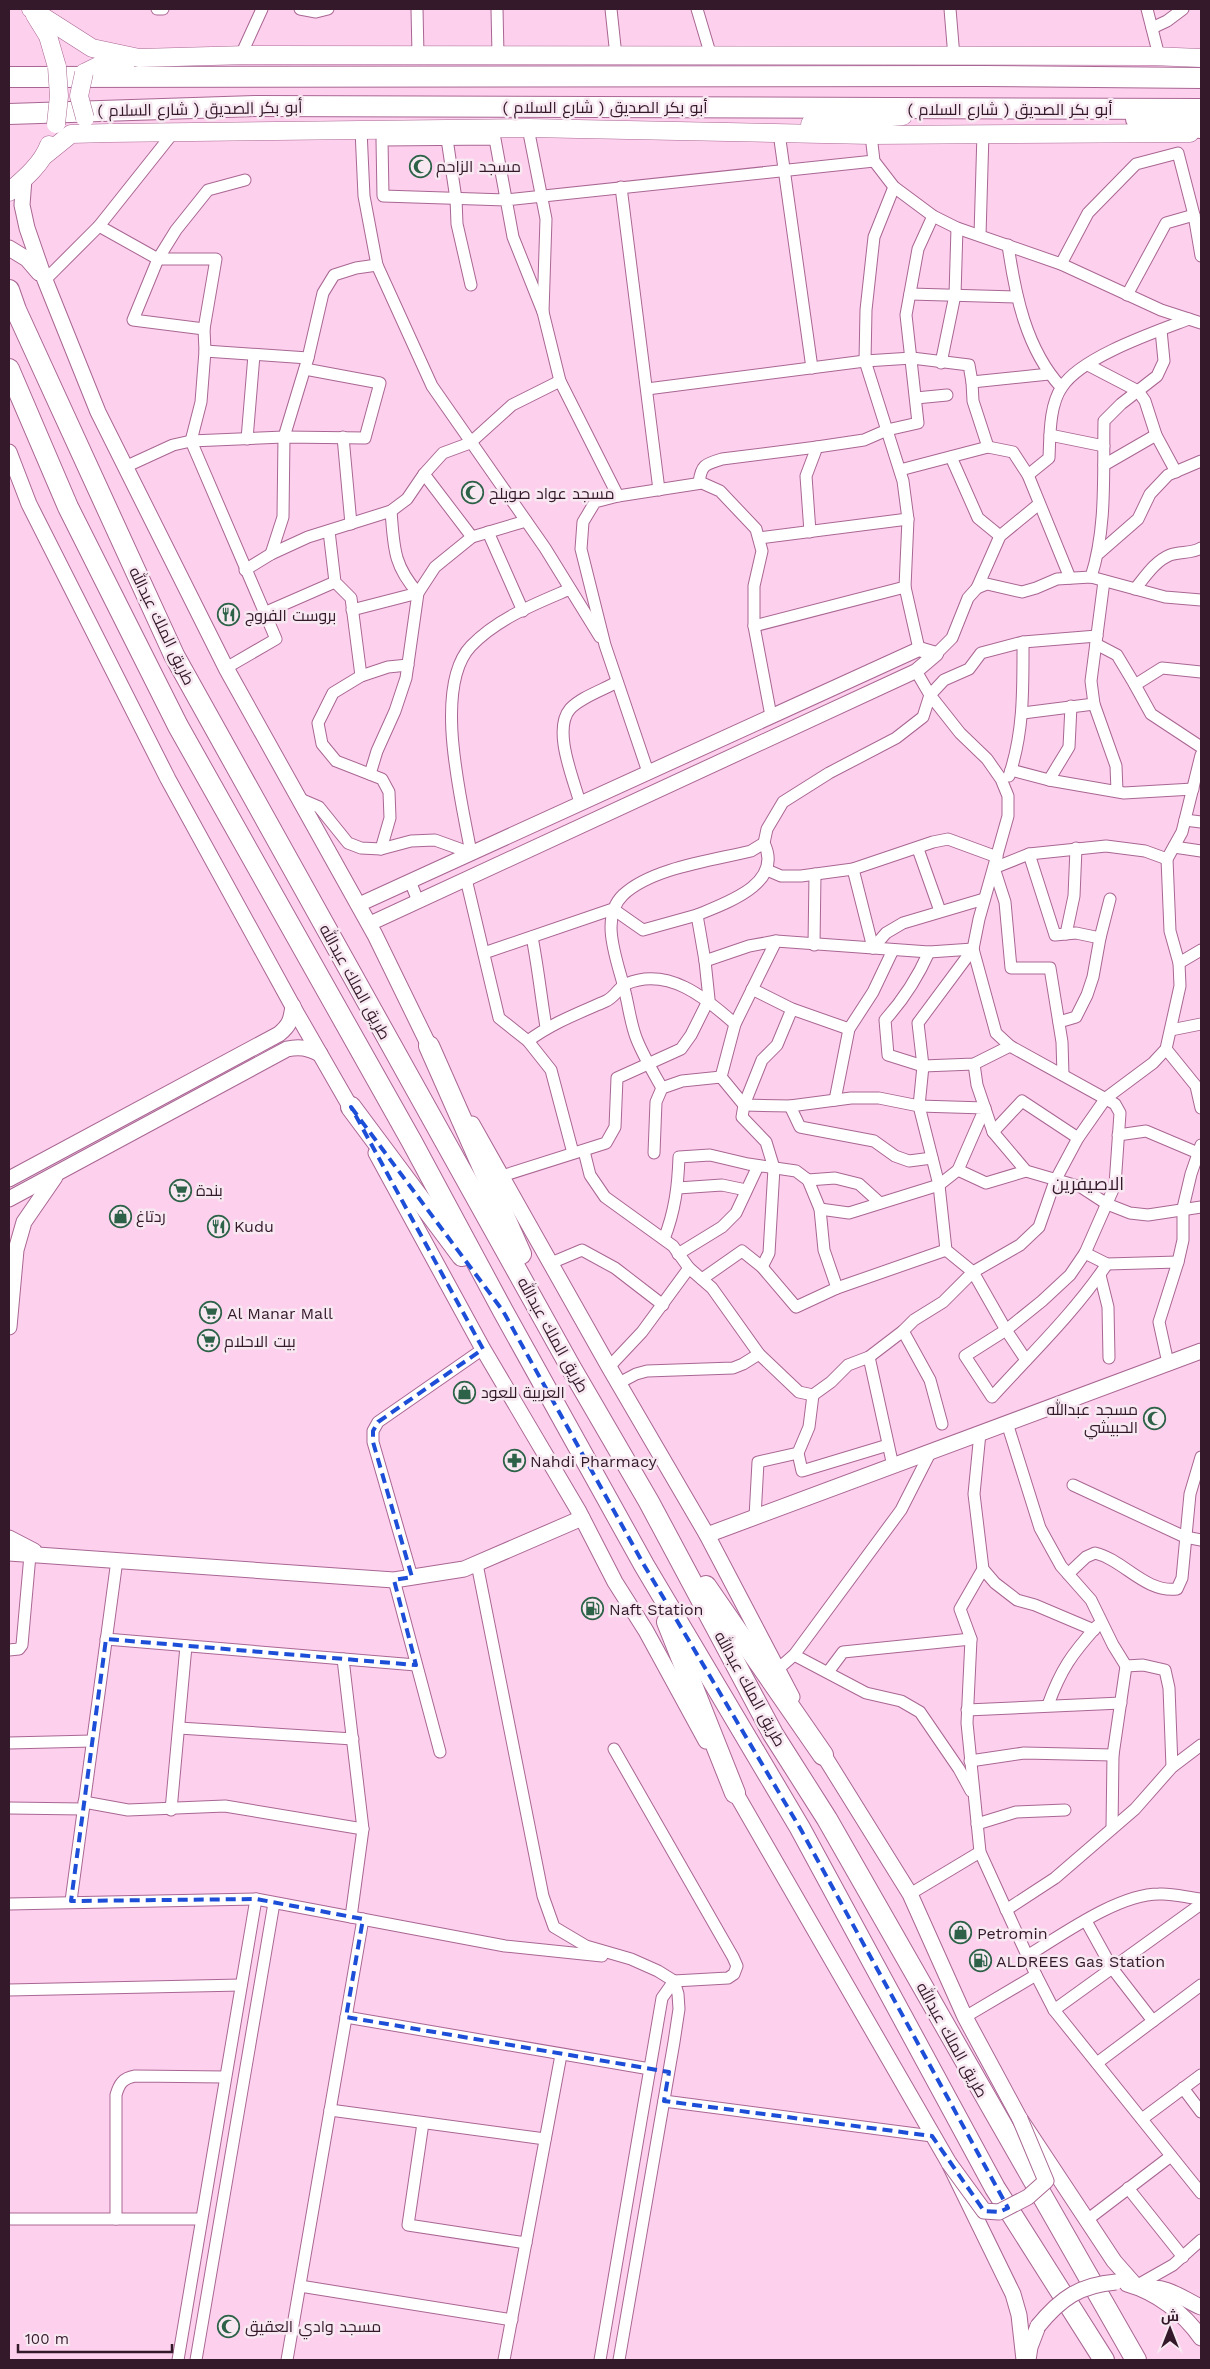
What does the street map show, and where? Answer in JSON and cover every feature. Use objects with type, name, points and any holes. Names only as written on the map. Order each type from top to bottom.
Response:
[{"type":"highway","name":"( شارع السلام ) أبو بكر الصديق","points":[[9,77],[984,76],[1201,78]]},
{"type":"highway","name":"( شارع السلام ) أبو بكر الصديق","points":[[9,114],[254,106],[1201,109]]},
{"type":"highway","points":[[1062,109],[1201,128]]},
{"type":"highway","name":"طريق الملك عبدالله","points":[[9,290],[16,310],[174,654],[570,1366],[648,1502],[773,1734],[832,1828],[1136,2360]]},
{"type":"highway","name":"طريق الملك عبدالله","points":[[9,368],[68,507],[178,726],[407,1134],[644,1565],[800,1828],[995,2188],[1104,2360]]},
{"type":"highway","points":[[429,1046],[570,1366]]},
{"type":"highway","points":[[351,1107],[503,1311]]},
{"type":"highway","points":[[648,1502],[823,1755]]},
{"type":"highway","points":[[644,1565],[735,1793]]},
{"type":"main road","points":[[30,9],[92,48],[139,58]]},
{"type":"main road","points":[[30,9],[48,36],[57,67],[59,96],[56,124],[45,155]]},
{"type":"main road","points":[[109,133],[85,118],[79,96],[84,73],[100,65],[139,58],[241,55],[1159,56],[1201,58]]},
{"type":"main road","points":[[716,56],[984,76]]},
{"type":"main road","points":[[1063,77],[1201,64]]},
{"type":"main road","points":[[715,132],[987,109]]},
{"type":"main road","points":[[9,192],[24,179],[45,155],[71,134],[528,128],[871,135],[1201,133]]},
{"type":"main road","points":[[24,179],[22,205],[27,228],[45,280],[98,412],[226,668],[369,924],[429,1046],[609,1368],[707,1535],[823,1755],[910,1894],[965,2016],[1020,2119],[1046,2181],[1028,2197],[999,2212],[984,2211],[948,2163]]},
{"type":"main road","points":[[9,248],[27,259],[45,280]]},
{"type":"main road","points":[[9,452],[29,504]]},
{"type":"main road","points":[[9,472],[14,474],[168,779],[292,1006],[351,1107],[483,1349],[582,1518],[615,1582],[646,1631],[735,1793],[948,2163],[1013,2294],[1019,2315],[1024,2360]]},
{"type":"main road","points":[[9,1179],[279,1034],[288,1027],[291,1020],[292,1006]]},
{"type":"main road","points":[[9,1199],[287,1049],[298,1046],[308,1048],[320,1054]]},
{"type":"main road","points":[[9,1326],[16,1250],[24,1222],[59,1172]]},
{"type":"main road","points":[[707,1535],[1201,1351]]},
{"type":"main road","points":[[9,1553],[394,1580],[464,1569],[582,1518]]},
{"type":"main road","points":[[9,1538],[45,1555]]},
{"type":"main road","points":[[1020,2119],[1114,2261],[1140,2288],[1183,2317],[1201,2338]]},
{"type":"main road","points":[[1028,2360],[1030,2347],[1038,2326],[1050,2312],[1071,2293],[1097,2284],[1116,2282],[1140,2288],[1167,2290],[1201,2307]]},
{"type":"street","points":[[157,9],[163,9]]},
{"type":"street","points":[[241,55],[262,9]]},
{"type":"street","points":[[300,9],[316,12],[328,9]]},
{"type":"street","points":[[417,9],[418,55]]},
{"type":"street","points":[[497,9],[498,55]]},
{"type":"street","points":[[610,9],[616,56]]},
{"type":"street","points":[[697,9],[716,56]]},
{"type":"street","points":[[950,9],[954,57]]},
{"type":"street","points":[[1147,9],[1159,56]]},
{"type":"street","points":[[1152,28],[1167,22],[1183,9]]},
{"type":"street","points":[[528,128],[546,219],[543,312]]},
{"type":"street","points":[[361,130],[364,196],[377,265],[432,386],[526,521],[605,645]]},
{"type":"street","points":[[45,280],[99,226],[173,133]]},
{"type":"street","points":[[779,133],[812,368]]},
{"type":"street","points":[[980,235],[983,133]]},
{"type":"street","points":[[871,135],[874,161],[894,187],[933,216],[957,228],[1061,264],[1161,310],[1201,323]]},
{"type":"street","points":[[447,139],[456,199],[457,224],[471,285]]},
{"type":"street","points":[[618,496],[560,381],[543,312],[513,237],[506,200],[494,139],[382,140],[383,196],[506,200],[874,161]]},
{"type":"street","points":[[1061,264],[1088,213],[1136,164],[1178,153],[1194,215],[1201,256]]},
{"type":"street","points":[[204,328],[133,320],[158,259],[176,230],[208,190],[245,180]]},
{"type":"street","points":[[621,187],[659,490]]},
{"type":"street","points":[[894,187],[874,237],[866,310],[865,361],[900,470],[908,519],[905,587],[918,649]]},
{"type":"street","points":[[1127,295],[1166,223],[1194,215]]},
{"type":"street","points":[[699,483],[700,471],[707,463],[722,459],[864,440],[887,430],[918,422],[906,314],[918,250],[933,216]]},
{"type":"street","points":[[99,226],[158,259],[216,259],[204,328],[205,351],[201,402],[191,441],[276,639],[226,668]]},
{"type":"street","points":[[941,363],[955,295],[957,228]]},
{"type":"street","points":[[1008,245],[1016,297],[1027,327],[1050,374],[1062,387]]},
{"type":"street","points":[[271,554],[283,517],[284,437],[306,364],[323,293],[334,275],[356,268],[377,265]]},
{"type":"street","points":[[910,294],[1016,297]]},
{"type":"street","points":[[1028,475],[1050,458],[1050,426],[1062,387],[1078,371],[1106,354],[1189,319]]},
{"type":"street","points":[[1091,577],[1099,553],[1104,465],[1104,421],[1120,404],[1157,376],[1164,361],[1161,330]]},
{"type":"street","points":[[125,467],[173,445],[191,441],[284,437],[366,438],[380,383],[306,364],[205,351]]},
{"type":"street","points":[[247,439],[254,356]]},
{"type":"street","points":[[646,389],[865,361],[912,358],[968,365],[972,382],[973,401],[988,447]]},
{"type":"street","points":[[1088,365],[1138,392],[1145,401],[1156,435],[1176,472]]},
{"type":"street","points":[[972,382],[1050,374]]},
{"type":"street","points":[[245,570],[271,554],[308,537],[391,511],[407,499],[424,474],[443,453],[470,442],[512,405],[560,381]]},
{"type":"street","points":[[916,398],[947,395]]},
{"type":"street","points":[[1050,435],[1104,446]]},
{"type":"street","points":[[1104,465],[1156,435]]},
{"type":"street","points":[[343,437],[351,524]]},
{"type":"street","points":[[810,532],[806,476],[816,447]]},
{"type":"street","points":[[900,470],[988,447],[1013,452],[1028,475],[1070,578]]},
{"type":"street","points":[[950,457],[978,518],[1000,536]]},
{"type":"street","points":[[1099,553],[1138,519],[1150,494],[1168,475],[1201,461]]},
{"type":"street","points":[[424,474],[472,537]]},
{"type":"street","points":[[648,772],[605,645],[581,549],[583,522],[595,502],[618,496],[702,483],[720,491],[756,528],[762,551],[754,586],[754,626],[771,716]]},
{"type":"street","points":[[369,924],[916,671],[952,638],[968,598],[977,588],[1000,536],[1039,504]]},
{"type":"street","points":[[391,511],[395,551],[404,577],[418,593]]},
{"type":"street","points":[[759,538],[908,519]]},
{"type":"street","points":[[370,774],[377,751],[396,711],[408,666],[418,593],[435,567],[472,537],[526,521]]},
{"type":"street","points":[[329,531],[335,582],[351,598],[361,676]]},
{"type":"street","points":[[488,532],[523,611]]},
{"type":"street","points":[[1135,590],[1155,565],[1170,554],[1193,553],[1201,548]]},
{"type":"street","points":[[977,588],[987,584],[1022,592],[1057,579],[1091,577],[1165,597],[1201,600]]},
{"type":"street","points":[[1104,581],[1091,681],[1094,704],[1116,766],[1117,791]]},
{"type":"street","points":[[264,613],[335,582]]},
{"type":"street","points":[[754,626],[905,587]]},
{"type":"street","points":[[471,853],[458,782],[451,723],[454,678],[470,647],[493,626],[570,589]]},
{"type":"street","points":[[352,610],[418,593]]},
{"type":"street","points":[[613,909],[643,930],[696,916],[738,897],[751,887],[767,870],[770,855],[764,843],[767,829],[783,802],[828,773],[896,738],[923,717],[930,696],[944,680],[969,669],[981,653],[1023,642],[1097,640],[1117,655],[1151,714],[1201,747]]},
{"type":"street","points":[[1005,788],[1017,752],[1023,713],[1023,642]]},
{"type":"street","points":[[358,905],[918,649],[936,654]]},
{"type":"street","points":[[381,849],[390,818],[389,792],[382,779],[336,761],[322,744],[318,723],[334,693],[361,676],[388,667],[408,666]]},
{"type":"street","points":[[1135,685],[1162,668],[1201,672]]},
{"type":"street","points":[[916,671],[930,696],[960,733],[987,759],[1001,779],[1008,796],[1008,816],[984,900],[973,950],[918,1023],[923,1066],[919,1106],[938,1185],[946,1250],[973,1272],[1006,1330],[1026,1360]]},
{"type":"street","points":[[580,803],[562,740],[564,722],[570,710],[617,682]]},
{"type":"street","points":[[1023,713],[1094,704]]},
{"type":"street","points":[[1049,780],[1069,747],[1072,706]]},
{"type":"street","points":[[888,1446],[802,1471],[798,1453],[809,1427],[813,1395],[831,1382],[848,1365],[870,1356],[903,1332],[914,1320],[943,1302],[973,1272],[1020,1244],[1040,1228],[1055,1181],[1078,1138],[1106,1098],[1153,1063],[1166,1049],[1180,986],[1179,963],[1170,931],[1167,859],[1182,832],[1201,755]]},
{"type":"street","points":[[1011,770],[1049,780],[1117,791],[1144,793],[1193,789]]},
{"type":"street","points":[[298,798],[319,807],[348,843],[361,848],[381,849],[411,841],[434,840],[471,853]]},
{"type":"street","points":[[1185,820],[1201,822]]},
{"type":"street","points":[[767,870],[781,876],[853,869],[918,849],[933,842],[948,839],[997,857]]},
{"type":"street","points":[[662,1088],[636,1038],[624,985],[615,962],[612,940],[613,909],[623,895],[651,876],[751,851],[764,843]]},
{"type":"street","points":[[994,868],[1030,854],[1106,846],[1145,851],[1167,859]]},
{"type":"street","points":[[1174,846],[1201,851]]},
{"type":"street","points":[[1066,934],[1074,896],[1076,848]]},
{"type":"street","points":[[918,849],[940,911]]},
{"type":"street","points":[[1030,854],[1055,935],[1076,933],[1100,938]]},
{"type":"street","points":[[994,868],[1005,902],[1011,968],[1050,968],[1062,1042],[1063,1075]]},
{"type":"street","points":[[853,869],[873,948]]},
{"type":"street","points":[[814,945],[815,874]]},
{"type":"street","points":[[466,879],[499,1018],[528,1041],[551,1070],[578,1152],[605,1198],[664,1239],[688,1268],[712,1288],[758,1354],[799,1392],[813,1395]]},
{"type":"street","points":[[410,881],[418,901]]},
{"type":"street","points":[[1059,1022],[1076,1017],[1087,994],[1110,899]]},
{"type":"street","points":[[873,948],[886,933],[903,923],[984,900]]},
{"type":"street","points":[[484,952],[613,909]]},
{"type":"street","points":[[502,1176],[606,1143],[615,1128],[617,1078],[681,1049],[691,1035],[708,1000],[705,961],[696,916]]},
{"type":"street","points":[[532,937],[540,975],[541,1001],[546,1028]]},
{"type":"street","points":[[705,961],[749,946],[776,941],[929,952],[973,950]]},
{"type":"street","points":[[721,1077],[735,1024],[776,941]]},
{"type":"street","points":[[835,1100],[849,1029],[873,992],[893,950]]},
{"type":"street","points":[[973,950],[996,1033],[1010,1046],[1106,1098],[1115,1104],[1120,1113],[1115,1185],[1085,1253],[1070,1276],[1006,1330],[965,1356],[992,1397],[1060,1324],[1107,1264]]},
{"type":"street","points":[[1179,963],[1201,950]]},
{"type":"street","points":[[929,952],[907,994],[885,1020],[888,1055],[923,1066],[974,1064],[1010,1046]]},
{"type":"street","points":[[528,1041],[546,1028],[613,998],[624,985],[639,980],[656,980],[687,986],[708,1000],[735,1024]]},
{"type":"street","points":[[752,988],[792,1009],[849,1029]]},
{"type":"street","points":[[762,1267],[769,1253],[773,1214],[774,1168],[766,1142],[742,1117],[744,1105],[762,1060],[776,1045],[792,1009]]},
{"type":"street","points":[[1170,1030],[1201,1024]]},
{"type":"street","points":[[1166,1049],[1196,1086],[1201,1108]]},
{"type":"street","points":[[974,1064],[977,1085],[993,1132],[1026,1171],[1055,1181],[1082,1187],[1107,1204],[1130,1213],[1148,1215],[1183,1208],[1201,1207]]},
{"type":"street","points":[[721,1077],[744,1105],[790,1106],[835,1100],[879,1098],[919,1106],[985,1108]]},
{"type":"street","points":[[654,1153],[656,1102],[662,1088],[682,1081],[721,1077]]},
{"type":"street","points":[[993,1132],[1022,1101],[1078,1138]]},
{"type":"street","points":[[790,1106],[800,1127],[874,1142],[895,1156],[910,1161],[932,1158]]},
{"type":"street","points":[[820,1209],[849,1213],[938,1185],[958,1170],[985,1108]]},
{"type":"street","points":[[1118,1135],[1146,1131],[1200,1149],[1191,1174],[1183,1208],[1184,1240],[1159,1322],[1168,1363]]},
{"type":"street","points":[[664,1239],[674,1214],[678,1188],[678,1157],[710,1155],[758,1166],[796,1171],[808,1180],[820,1209],[824,1250],[837,1288]]},
{"type":"street","points":[[678,1254],[722,1227],[736,1213],[758,1166]]},
{"type":"street","points":[[958,1170],[986,1183],[1026,1171]]},
{"type":"street","points":[[808,1180],[835,1178],[859,1184],[880,1203]]},
{"type":"street","points":[[678,1188],[722,1185],[746,1190]]},
{"type":"street","points":[[551,1263],[582,1250],[615,1268],[663,1305]]},
{"type":"street","points":[[702,1279],[742,1251],[762,1267],[796,1307],[837,1288],[946,1250]]},
{"type":"street","points":[[1085,1253],[1107,1264],[1178,1262]]},
{"type":"street","points":[[609,1368],[642,1332],[688,1268]]},
{"type":"street","points":[[1100,1275],[1108,1307],[1109,1358]]},
{"type":"street","points":[[903,1332],[930,1380],[942,1424]]},
{"type":"street","points":[[412,1577],[373,1442],[373,1431],[378,1422],[483,1349]]},
{"type":"street","points":[[618,1383],[648,1370],[733,1368],[758,1354]]},
{"type":"street","points":[[870,1356],[893,1466]]},
{"type":"street","points":[[1007,1423],[1040,1528],[1061,1566],[1091,1600],[1098,1625],[1126,1666],[1113,1755],[1112,1828]]},
{"type":"street","points":[[980,1433],[974,1494],[983,1569],[995,1583],[1017,1600],[1098,1625]]},
{"type":"street","points":[[778,1669],[794,1655],[901,1510],[931,1451]]},
{"type":"street","points":[[755,1517],[758,1462],[798,1453]]},
{"type":"street","points":[[1068,1574],[1086,1557],[1095,1554],[1149,1583],[1170,1590],[1177,1589],[1182,1578],[1190,1494],[1201,1457]]},
{"type":"street","points":[[1073,1485],[1185,1537],[1201,1540]]},
{"type":"street","points":[[9,1650],[19,1649],[22,1645],[30,1554]]},
{"type":"street","points":[[71,1901],[117,1560]]},
{"type":"street","points":[[477,1564],[543,1896],[554,1927],[586,1946],[631,1959],[658,1971],[674,1981],[728,1978],[734,1974],[736,1966],[733,1957],[614,1749]]},
{"type":"street","points":[[983,1569],[960,1609],[972,1639],[967,1710],[970,1760],[980,1852],[1027,1956],[1054,2010],[1201,2193]]},
{"type":"street","points":[[394,1580],[440,1752]]},
{"type":"street","points":[[1048,1705],[1069,1657],[1098,1625]]},
{"type":"street","points":[[106,1639],[416,1666]]},
{"type":"street","points":[[828,1672],[843,1652],[972,1639]]},
{"type":"street","points":[[171,1810],[186,1646]]},
{"type":"street","points":[[794,1655],[866,1693],[901,1701],[920,1712],[960,1769],[974,1798]]},
{"type":"street","points":[[343,1659],[363,1829],[351,1917]]},
{"type":"street","points":[[1126,1666],[1144,1665],[1165,1670],[1169,1688],[1172,1767]]},
{"type":"street","points":[[967,1710],[1120,1703]]},
{"type":"street","points":[[179,1728],[353,1739]]},
{"type":"street","points":[[9,1743],[92,1741]]},
{"type":"street","points":[[1006,1910],[1055,1878],[1135,1809],[1172,1767],[1201,1745]]},
{"type":"street","points":[[970,1760],[1024,1753],[1062,1752],[1113,1755]]},
{"type":"street","points":[[9,1808],[84,1806],[128,1810],[171,1810],[205,1806],[234,1807],[363,1829]]},
{"type":"street","points":[[977,1824],[1016,1812],[1065,1810]]},
{"type":"street","points":[[910,1894],[980,1852]]},
{"type":"street","points":[[1027,1956],[1086,1921],[1128,1900],[1159,1894],[1201,1900]]},
{"type":"street","points":[[9,1904],[71,1901],[256,1899],[506,1946],[631,1959]]},
{"type":"street","points":[[178,2360],[256,1899]]},
{"type":"street","points":[[196,2360],[274,1903]]},
{"type":"street","points":[[1054,2010],[1201,1904]]},
{"type":"street","points":[[287,2360],[363,1919]]},
{"type":"street","points":[[1086,1921],[1112,1968],[1153,2021]]},
{"type":"street","points":[[965,2016],[1036,1975]]},
{"type":"street","points":[[600,2360],[662,1998],[674,1981]]},
{"type":"street","points":[[619,2360],[678,2009],[678,1994],[674,1981]]},
{"type":"street","points":[[9,1990],[241,1985]]},
{"type":"street","points":[[1097,2063],[1201,1985]]},
{"type":"street","points":[[346,2017],[650,2069]]},
{"type":"street","points":[[504,2360],[561,2055]]},
{"type":"street","points":[[1142,2119],[1201,2075]]},
{"type":"street","points":[[116,2219],[116,2095],[119,2086],[127,2078],[135,2076],[226,2078]]},
{"type":"street","points":[[1183,2088],[1201,2112]]},
{"type":"street","points":[[664,2101],[932,2136]]},
{"type":"street","points":[[330,2110],[546,2139]]},
{"type":"street","points":[[423,2122],[408,2225],[526,2243]]},
{"type":"street","points":[[1087,2220],[1172,2156]]},
{"type":"street","points":[[1128,2188],[1182,2256]]},
{"type":"street","points":[[9,2218],[201,2219]]},
{"type":"street","points":[[1140,2288],[1173,2265],[1201,2240]]},
{"type":"street","points":[[300,2286],[512,2320]]},
{"type":"highlighted area","points":[[351,1107],[503,1311],[644,1565],[800,1828],[1008,2208],[999,2212],[984,2211],[932,2136],[664,2101],[669,2072],[346,2017],[363,1919],[256,1899],[71,1901],[106,1639],[416,1665],[394,1580],[412,1577],[373,1442],[373,1431],[378,1422],[483,1349]]},
{"type":"place","name":"مسجد الزاحم","points":[[420,166]]},
{"type":"place","name":"مسجد عواد صويلح","points":[[473,493]]},
{"type":"place","name":"بروست الفروج","points":[[229,615]]},
{"type":"place","name":"بندة","points":[[180,1190]]},
{"type":"place","name":"ردتاغ","points":[[120,1216]]},
{"type":"place","name":"Kudu","points":[[218,1226]]},
{"type":"place","name":"Al Manar Mall","points":[[211,1313]]},
{"type":"place","name":"بيت الاحلام","points":[[208,1341]]},
{"type":"place","name":"العربية للعود","points":[[465,1392]]},
{"type":"place","name":"مسجد عبدالله الحبيشي","points":[[1154,1418]]},
{"type":"place","name":"Nahdi Pharmacy","points":[[514,1461]]},
{"type":"place","name":"Naft Station","points":[[593,1609]]},
{"type":"place","name":"Petromin","points":[[961,1933]]},
{"type":"place","name":"ALDREES Gas Station","points":[[980,1961]]},
{"type":"place","name":"مسجد وادي العقيق","points":[[229,2326]]},
{"type":"district","name":"الاصيفرين","points":[[1088,1183]]}]
